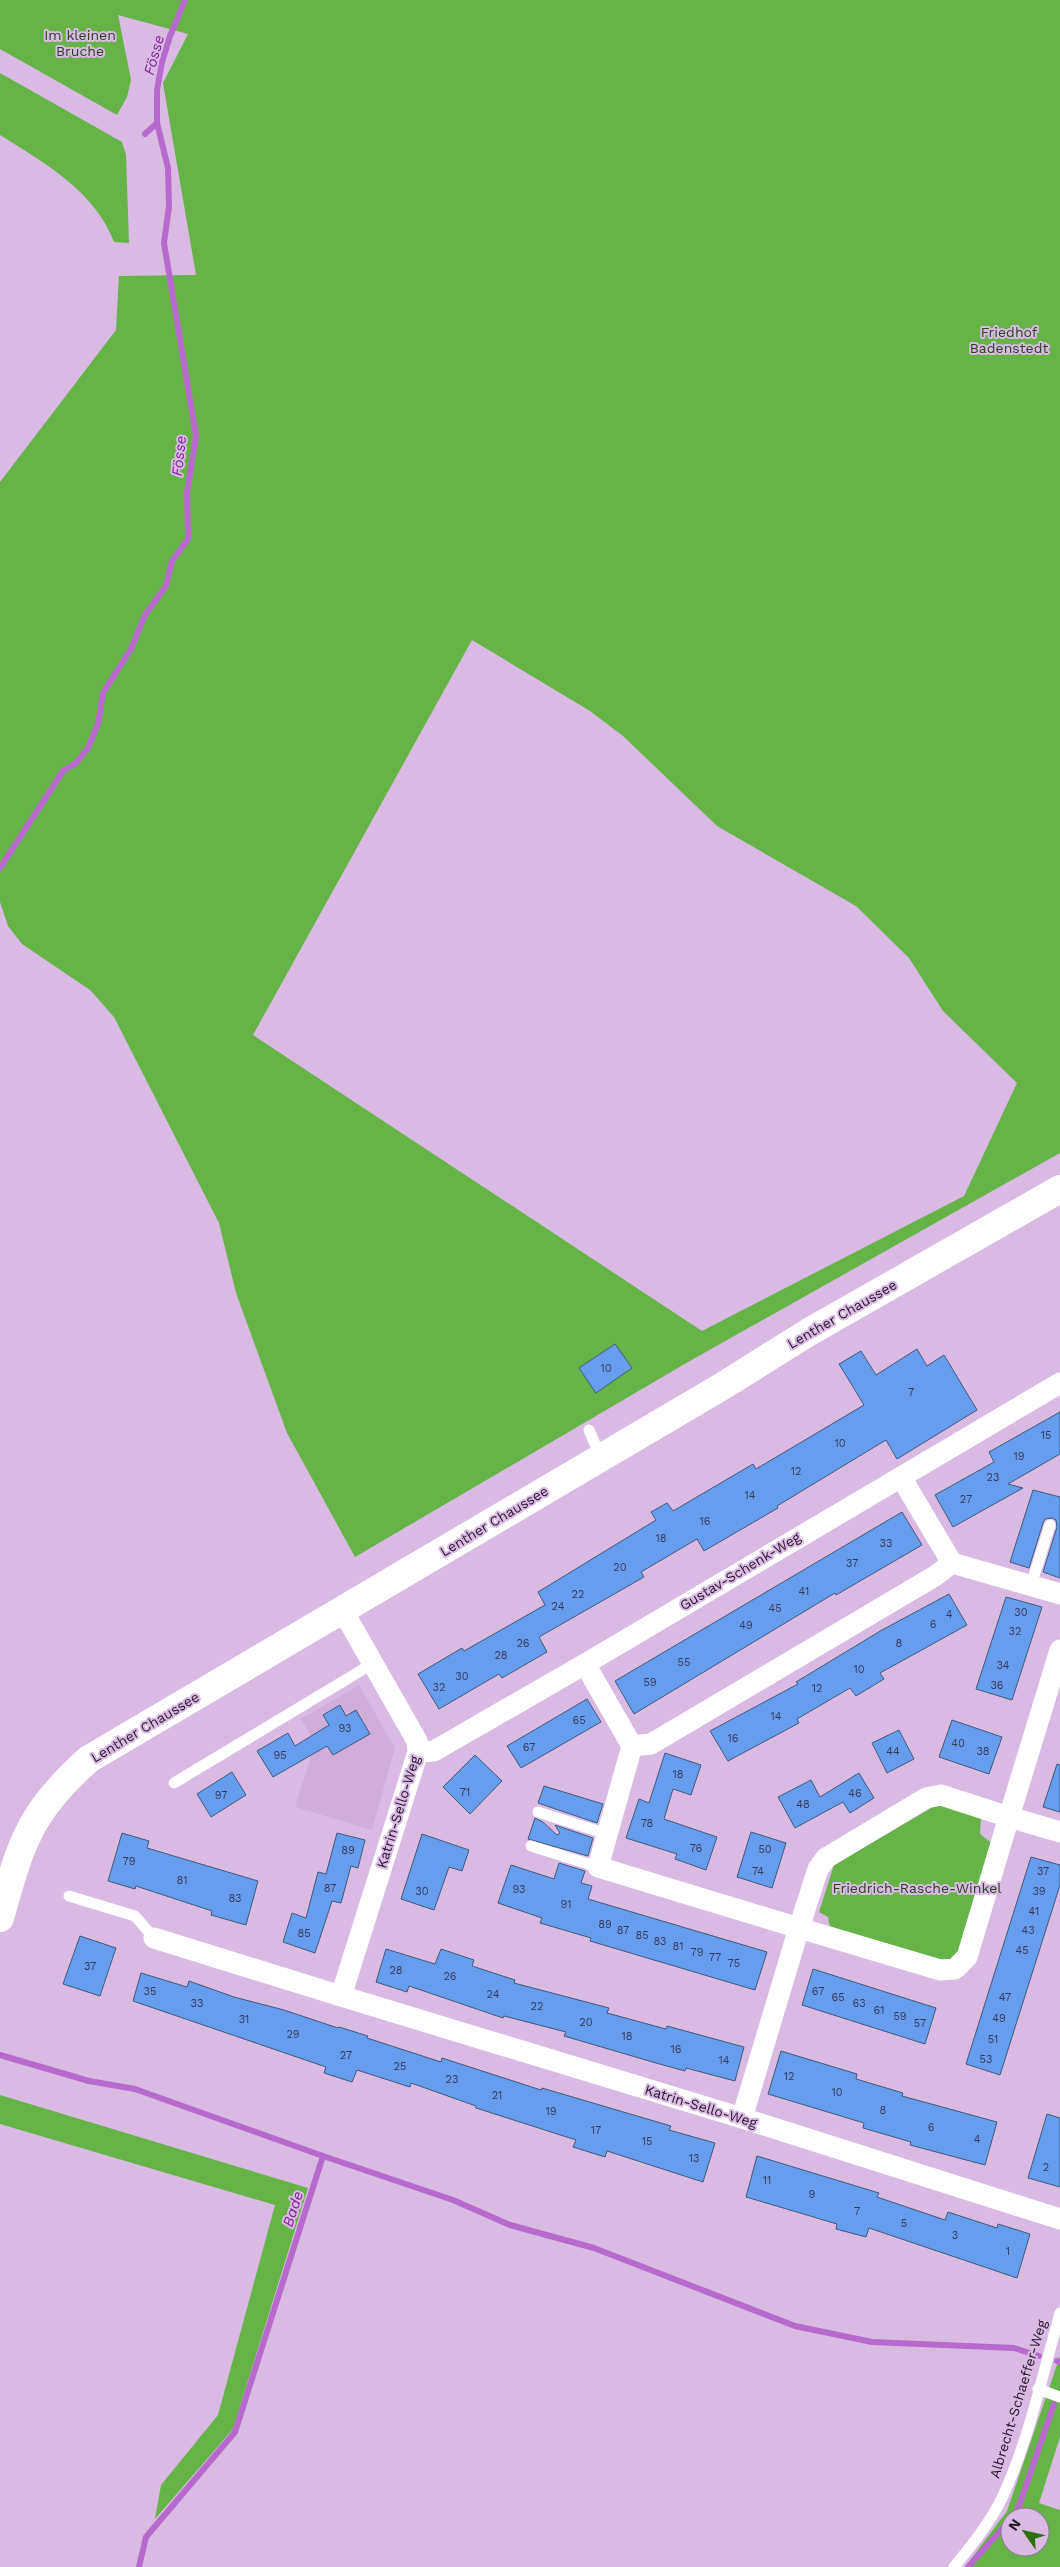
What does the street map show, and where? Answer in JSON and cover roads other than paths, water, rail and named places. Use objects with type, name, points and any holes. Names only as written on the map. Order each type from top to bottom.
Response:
[{"type":"street","name":"Lenther Chaussee","points":[[0,1918],[19,1851],[37,1814],[61,1784],[89,1759],[721,1387],[809,1332],[1060,1189]]},
{"type":"street","name":"Gustav-Schenk-Weg","points":[[418,1752],[434,1751],[1060,1383]]},
{"type":"street","points":[[901,1477],[952,1563],[1060,1594]]},
{"type":"street","points":[[632,1746],[651,1744],[934,1576],[952,1563]]},
{"type":"street","name":"Katrin-Sello-Weg","points":[[341,1996],[418,1752],[417,1741],[343,1611]]},
{"type":"street","points":[[584,1664],[632,1746],[598,1867],[940,1970],[955,1969],[967,1957],[1060,1650]]},
{"type":"street","points":[[742,2118],[818,1868],[826,1858],[926,1798],[941,1795],[1060,1832]]},
{"type":"street","name":"Katrin-Sello-Weg","points":[[154,1938],[742,2118],[1060,2219]]},
{"type":"lane","points":[[590,1430],[601,1458]]},
{"type":"lane","points":[[1031,1586],[1050,1525]]},
{"type":"lane","points":[[174,1783],[372,1664]]},
{"type":"lane","points":[[538,1812],[607,1834]]},
{"type":"lane","points":[[531,1846],[598,1867]]},
{"type":"lane","points":[[69,1896],[135,1916],[154,1938]]},
{"type":"lane","name":"Albrecht-Schaeffer-Weg","points":[[954,2567],[969,2549],[1001,2500],[1015,2468],[1060,2313]]},
{"type":"lane","points":[[1038,2389],[1060,2397]]},
{"type":"waterway","name":"Fösse","points":[[0,868],[63,771],[76,763],[88,748],[98,724],[103,693],[131,649],[145,615],[166,586],[172,561],[188,539],[187,493],[196,436],[164,243],[169,206],[168,168],[157,123],[157,90],[162,62],[170,36],[185,0]]},
{"type":"waterway","points":[[145,134],[157,123]]},
{"type":"waterway","name":"Bade","points":[[0,2055],[89,2081],[135,2089],[323,2156],[235,2432],[146,2537],[139,2567]]},
{"type":"waterway","points":[[323,2156],[453,2200],[510,2225],[594,2248],[795,2326],[872,2342],[1014,2348],[1039,2356]]},
{"type":"waterway","points":[[1019,2507],[1054,2404]]},
{"type":"waterway","points":[[968,2567],[1000,2531]]},
{"type":"park label","name":"Im kleinen Bruche","points":[[80,43]]},
{"type":"park label","name":"Friedhof Badenstedt","points":[[1009,340]]},
{"type":"park label","name":"Friedrich-Rasche-Winkel","points":[[917,1888]]}]
